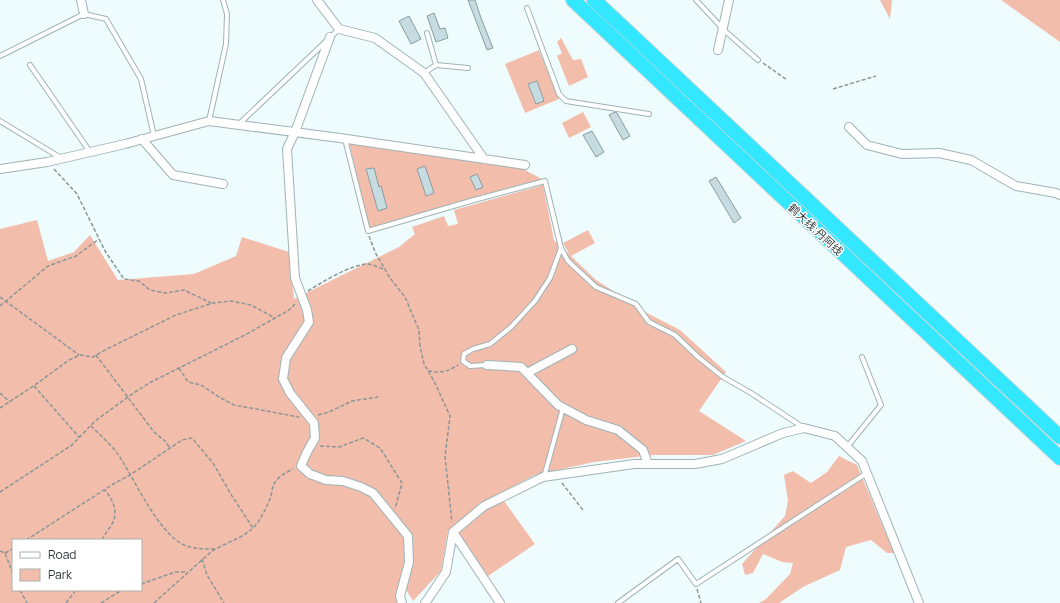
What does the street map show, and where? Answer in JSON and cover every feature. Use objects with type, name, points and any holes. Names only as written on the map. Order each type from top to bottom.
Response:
[{"type":"highway","name":"鹤大线;丹阿线","points":[[573,0],[1060,458]]},
{"type":"highway","name":"鹤大线;丹阿线","points":[[594,0],[1060,437]]},
{"type":"street","points":[[81,0],[84,14]]},
{"type":"street","points":[[317,0],[339,29],[375,38],[424,73],[484,159]]},
{"type":"street","points":[[718,50],[729,0]]},
{"type":"street","points":[[330,37],[295,132],[287,149],[295,278],[307,310],[309,322],[286,358],[283,379],[290,393],[314,423],[315,438],[301,466],[310,474],[326,480],[343,481],[373,493],[408,536],[409,562],[400,596],[402,603]]},
{"type":"street","points":[[0,169],[47,162],[210,121],[525,165]]},
{"type":"street","points":[[849,127],[867,145],[902,154],[939,153],[971,160],[1016,186],[1056,193],[1060,196]]},
{"type":"street","points":[[142,139],[173,175],[223,184]]},
{"type":"street","points":[[527,373],[572,348]]},
{"type":"street","points":[[487,365],[521,367],[558,405],[586,420],[618,430],[643,450],[648,464]]},
{"type":"street","points":[[425,603],[446,572],[453,532],[484,506],[543,477],[634,464],[695,464],[722,459],[783,433],[804,428],[835,436],[862,461],[919,603]]},
{"type":"street","points":[[453,532],[500,603]]},
{"type":"lane","points":[[210,121],[226,44],[227,14],[223,0]]},
{"type":"lane","points":[[696,0],[722,28],[758,60]]},
{"type":"lane","points":[[527,8],[559,94],[566,101],[649,114]]},
{"type":"lane","points":[[0,56],[84,14],[106,19],[141,79],[154,136]]},
{"type":"lane","points":[[239,125],[339,29]]},
{"type":"lane","points":[[427,33],[436,65]]},
{"type":"lane","points":[[30,65],[90,152]]},
{"type":"lane","points":[[424,73],[436,65],[468,68]]},
{"type":"lane","points":[[0,121],[61,158]]},
{"type":"lane","points":[[345,139],[368,231],[545,181],[561,248],[568,261],[596,287],[636,304],[649,322],[675,335],[698,357],[723,377],[751,393],[804,428]]},
{"type":"lane","points":[[487,365],[470,366],[463,361],[464,354],[473,349],[490,344],[511,327],[535,301],[550,278],[561,248]]},
{"type":"lane","points":[[847,447],[881,405],[862,357]]},
{"type":"lane","points":[[543,477],[563,408]]},
{"type":"lane","points":[[618,603],[678,559],[696,584],[867,473]]},
{"type":"path","points":[[758,60],[787,80]]},
{"type":"path","points":[[833,89],[876,76]]},
{"type":"path","points":[[47,162],[76,194],[105,251],[124,279],[139,281],[150,290],[165,293],[184,290],[212,304]]},
{"type":"path","points":[[368,231],[375,252],[405,297],[419,330],[420,346],[424,364],[450,416],[445,457],[453,532]]},
{"type":"path","points":[[0,306],[48,266],[76,256],[99,239]]},
{"type":"path","points":[[0,492],[72,445],[95,421],[151,382],[289,310],[308,291],[356,266],[369,264],[386,270]]},
{"type":"path","points":[[0,297],[79,355],[93,357],[176,315],[212,304],[232,301],[251,306],[275,318]]},
{"type":"path","points":[[0,408],[34,386],[69,360],[79,355]]},
{"type":"path","points":[[96,355],[154,432],[165,441],[170,448]]},
{"type":"path","points":[[428,371],[448,371],[463,361]]},
{"type":"path","points":[[179,368],[188,382],[201,385],[234,405],[303,418],[310,418],[329,412],[352,401],[378,397]]},
{"type":"path","points":[[34,386],[79,438]]},
{"type":"path","points":[[0,393],[10,402]]},
{"type":"path","points":[[91,426],[121,458],[130,475],[166,531],[183,544],[198,549],[216,549]]},
{"type":"path","points":[[28,539],[130,475],[182,440],[192,438],[213,463],[253,528]]},
{"type":"path","points":[[312,444],[326,447],[339,446],[363,438],[380,448],[402,483],[393,518]]},
{"type":"path","points":[[154,603],[202,559],[216,549],[245,535],[253,528],[264,513],[271,496],[274,483],[284,473],[301,466]]},
{"type":"path","points":[[556,476],[583,510]]},
{"type":"path","points":[[103,539],[114,520],[115,507],[112,498],[105,490]]},
{"type":"path","points":[[5,554],[12,550]]},
{"type":"path","points":[[0,551],[5,554],[12,572]]},
{"type":"path","points":[[202,559],[207,575],[224,603]]},
{"type":"path","points":[[142,584],[175,572],[188,572]]},
{"type":"path","points":[[696,584],[701,603]]},
{"type":"path","points":[[21,591],[27,603]]},
{"type":"path","points":[[66,603],[75,591]]},
{"type":"path","points":[[100,603],[120,591]]},
{"type":"green space","points":[[880,0],[892,0],[890,19]]},
{"type":"green space","points":[[1001,0],[1060,0],[1060,42]]},
{"type":"green space","points":[[561,38],[573,60],[581,59],[588,77],[569,86],[557,56],[562,53],[557,42]]},
{"type":"green space","points":[[539,50],[559,99],[525,113],[505,64]]},
{"type":"green space","points":[[583,112],[591,127],[569,138],[562,123]]},
{"type":"green space","points":[[349,142],[523,169],[542,179],[369,228]]},
{"type":"green space","points":[[543,185],[554,240],[569,254],[563,243],[588,230],[595,243],[571,256],[596,280],[649,314],[680,330],[726,372],[699,411],[746,441],[713,455],[654,455],[594,462],[535,475],[499,494],[535,544],[488,576],[448,530],[441,571],[413,601],[400,580],[399,603],[0,603],[0,229],[37,220],[48,261],[74,252],[90,235],[118,280],[194,274],[236,256],[242,237],[289,252],[294,299],[399,247],[415,234],[412,227],[444,216],[448,226],[458,224],[454,210]]},
{"type":"green space","points":[[839,456],[857,465],[894,553],[887,553],[871,540],[846,547],[840,570],[803,587],[779,603],[759,603],[766,599],[790,574],[793,563],[782,562],[763,554],[753,573],[745,575],[742,564],[785,516],[788,501],[784,475],[793,471],[811,483],[827,472]]},
{"type":"building","points":[[468,0],[475,0],[493,48],[487,50]]},
{"type":"building","points":[[434,13],[440,29],[445,28],[448,38],[436,42],[427,16]]},
{"type":"building","points":[[409,16],[421,39],[411,44],[399,21]]},
{"type":"building","points":[[537,81],[544,101],[536,104],[528,84]]},
{"type":"building","points":[[615,112],[630,136],[623,140],[609,115]]},
{"type":"building","points":[[592,131],[604,152],[596,157],[583,135]]},
{"type":"building","points":[[425,166],[434,193],[426,196],[417,169]]},
{"type":"building","points":[[374,168],[387,208],[378,211],[366,169]]},
{"type":"building","points":[[477,174],[483,187],[476,190],[470,177]]},
{"type":"building","points":[[716,177],[741,218],[734,223],[709,181]]}]
